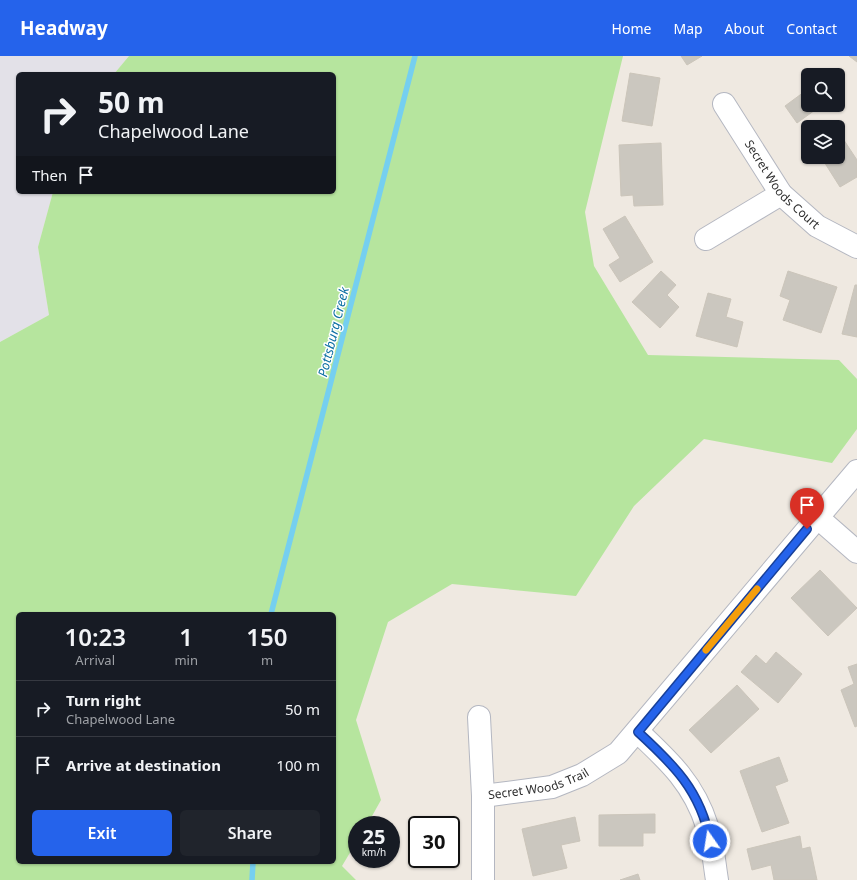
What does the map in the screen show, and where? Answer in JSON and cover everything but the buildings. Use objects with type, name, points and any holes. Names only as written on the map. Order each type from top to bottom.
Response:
[{"type":"street","name":"Secret Woods Court","points":[[724,104],[781,194],[817,226],[857,247]]},
{"type":"street","points":[[706,238],[781,194]]},
{"type":"street","points":[[857,471],[817,517],[857,552]]},
{"type":"street","name":"Secret Woods Trail","points":[[483,880],[483,796],[552,787],[582,776],[618,753],[638,732],[817,517]]},
{"type":"street","points":[[479,717],[483,796]]},
{"type":"street","points":[[638,732],[678,770],[691,788],[708,828],[717,880]]},
{"type":"shaded area","points":[[0,56],[129,56],[116,72],[16,72],[16,194],[52,194],[38,247],[49,315],[0,342]]},
{"type":"green space","points":[[129,56],[623,56],[585,212],[594,266],[648,355],[839,360],[857,379],[857,429],[832,463],[704,439],[634,506],[576,596],[452,584],[388,622],[356,720],[381,800],[372,816],[348,816],[348,856],[342,866],[356,880],[0,880],[0,342],[49,315],[38,247],[52,194],[336,194],[336,72],[116,72]]},
{"type":"waterway","name":"Pottsburg Creek","points":[[272,612],[415,56]]},
{"type":"waterway","name":"Pottsburg Creek","points":[[252,880],[253,864]]},
{"type":"slow traffic","points":[[706,650],[757,589]]},
{"type":"route","points":[[710,841],[708,828],[701,808],[691,788],[678,770],[638,732],[807,529]]}]
